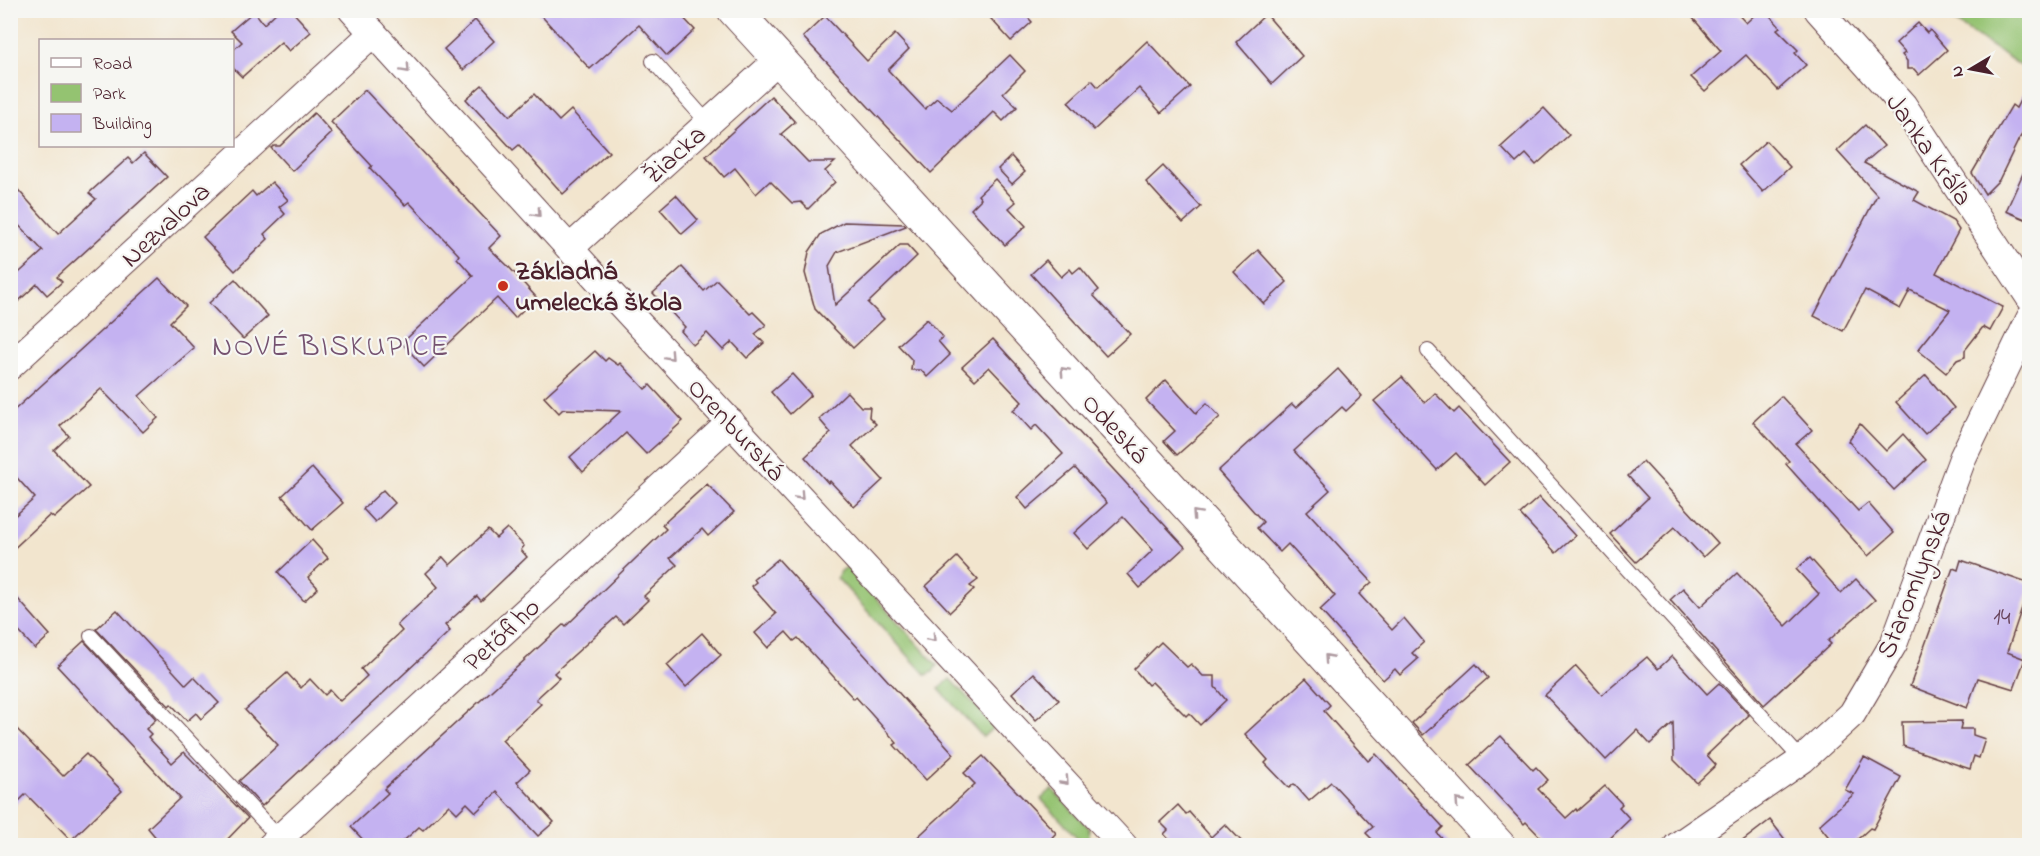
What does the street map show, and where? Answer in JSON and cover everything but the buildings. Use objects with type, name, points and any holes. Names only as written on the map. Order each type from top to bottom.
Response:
[{"type":"street","name":"Orenburská","points":[[352,10],[1112,841]]},
{"type":"street","name":"Odeská","points":[[734,10],[1499,846]]},
{"type":"street","name":"Janka Kráľa","points":[[1818,10],[1903,105],[2030,298]]},
{"type":"street","name":"Nezvalova","points":[[10,366],[373,33]]},
{"type":"street","name":"Žiacka","points":[[570,248],[778,60]]},
{"type":"street","name":"Staromlynská","points":[[1677,846],[1802,760],[1852,714],[1894,643],[1963,457],[2030,318]]},
{"type":"street","name":"Petőfiho","points":[[275,842],[731,422]]},
{"type":"lane","points":[[653,61],[708,123]]},
{"type":"lane","points":[[1428,351],[1802,760]]},
{"type":"lane","points":[[91,636],[275,842]]},
{"type":"green space","points":[[1938,11],[2029,11],[2029,71]]},
{"type":"green space","points":[[848,567],[937,665],[933,672],[926,675],[837,578],[840,571]]},
{"type":"green space","points":[[950,679],[995,726],[983,737],[939,689]]},
{"type":"green space","points":[[1052,789],[1089,828],[1089,837],[1083,844],[1041,799]]},
{"type":"place","name":"Základná umelecká škola","points":[[503,286]]},
{"type":"district","name":"NOVÉ BISKUPICE","points":[[331,345]]}]
